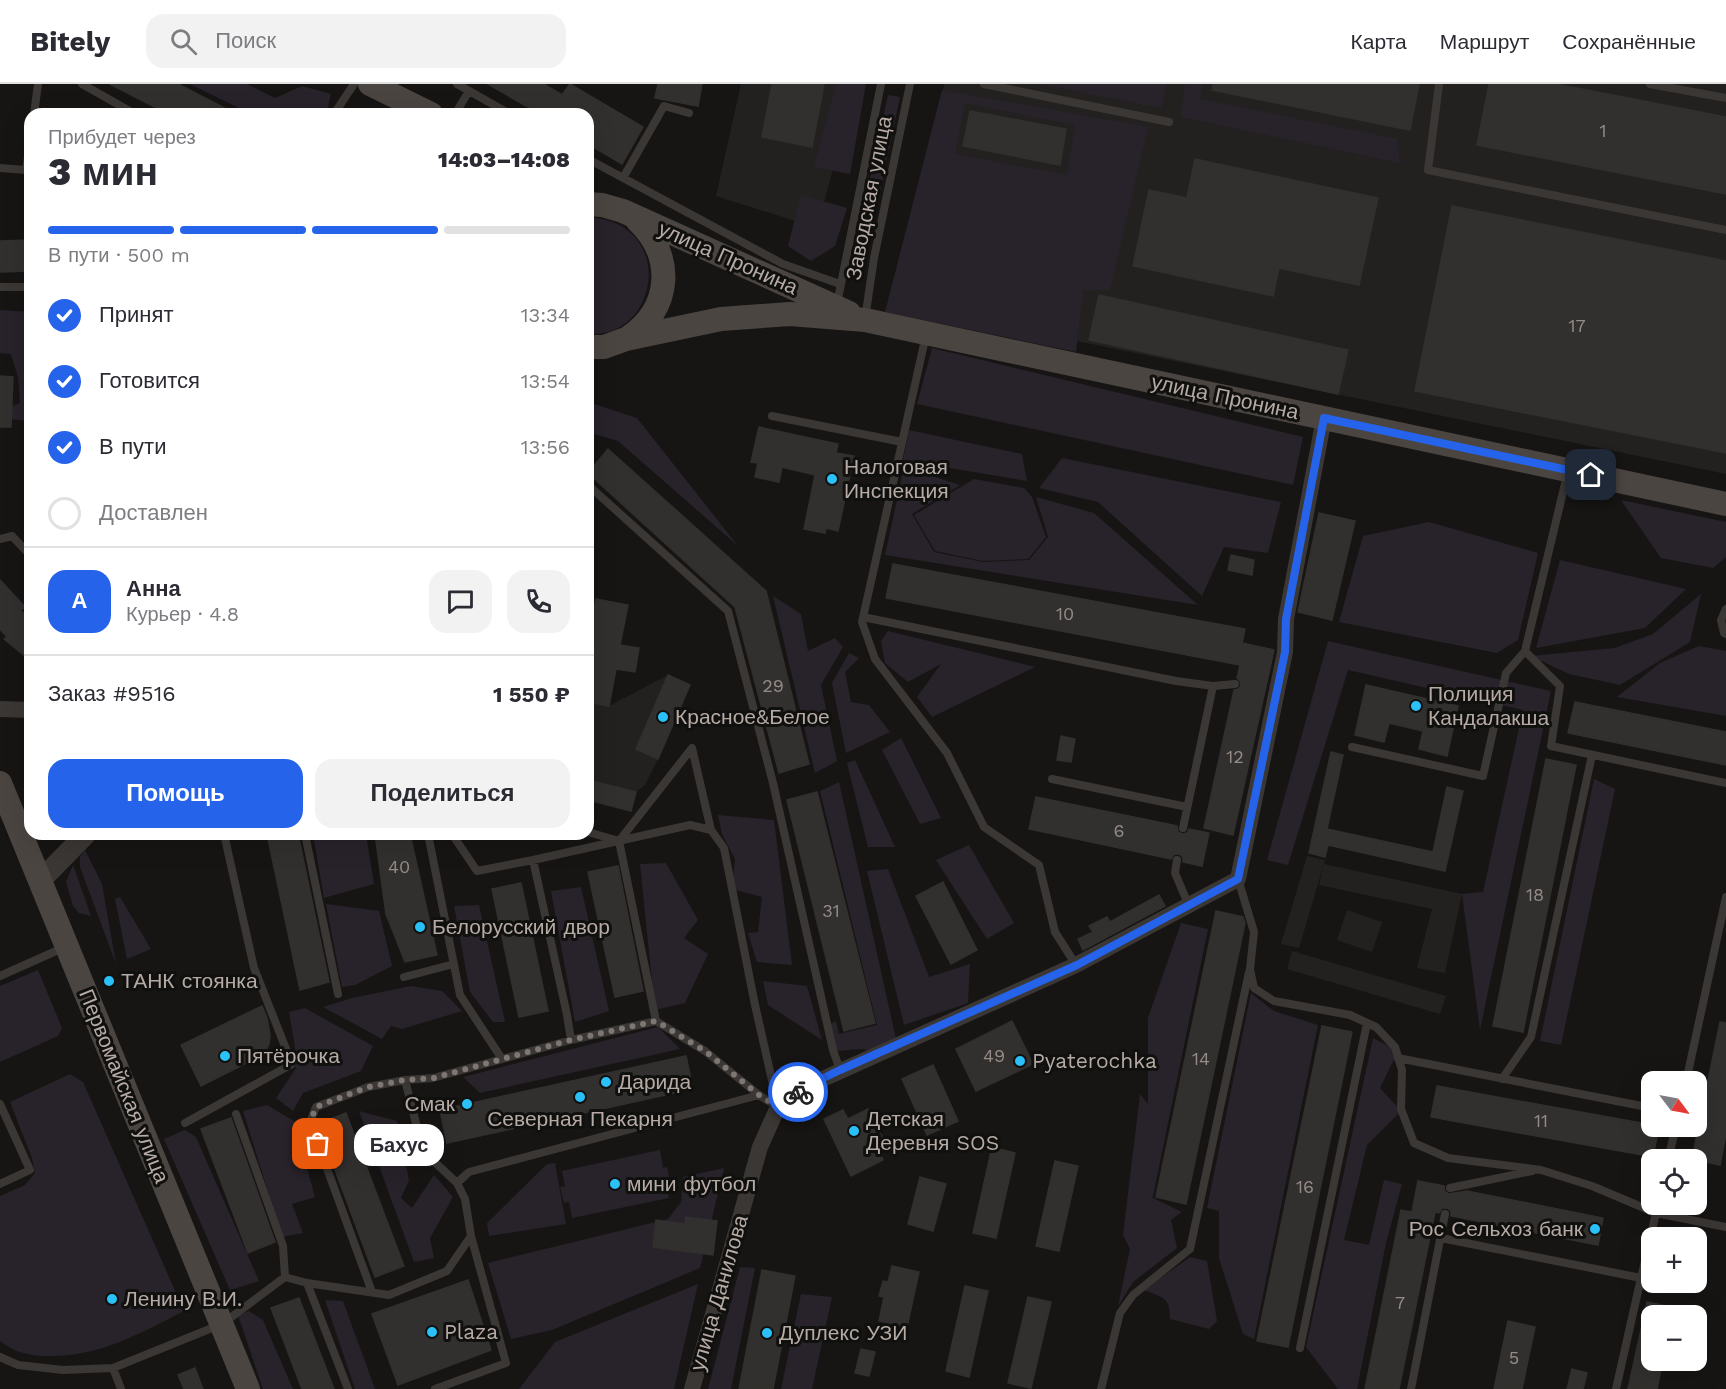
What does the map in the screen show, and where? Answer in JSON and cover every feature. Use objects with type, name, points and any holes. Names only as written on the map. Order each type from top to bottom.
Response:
[{"type":"main road","points":[[370,84],[419,108]]},
{"type":"main road","points":[[594,196],[623,211],[641,224],[654,240],[663,267],[661,296],[648,321],[638,331],[601,347]]},
{"type":"main road","name":"улица Пронина","points":[[594,204],[623,211],[838,295],[865,320]]},
{"type":"main road","name":"улица Пронина","points":[[601,347],[722,318],[790,314],[865,320],[1726,504]]},
{"type":"main road","name":"Первомайская улица","points":[[0,783],[248,1389]]},
{"type":"street","points":[[1238,879],[1272,686],[1285,652],[1286,619],[1324,418]]},
{"type":"street","points":[[0,709],[24,710]]},
{"type":"street","points":[[40,881],[80,840]]},
{"type":"street","name":"улица Данилова","points":[[692,1389],[760,1147],[778,1107],[805,1087],[1077,965],[1238,879]]},
{"type":"lane","points":[[35,108],[38,84]]},
{"type":"lane","points":[[82,84],[124,108]]},
{"type":"lane","points":[[338,108],[354,84]]},
{"type":"lane","points":[[457,84],[499,108]]},
{"type":"lane","points":[[594,162],[838,295],[881,84]]},
{"type":"lane","name":"Заводская улица","points":[[865,320],[874,258],[910,84]]},
{"type":"lane","points":[[984,84],[1169,122]]},
{"type":"lane","points":[[1439,84],[1428,170],[1726,230]]},
{"type":"lane","points":[[1650,84],[1726,98]]},
{"type":"lane","points":[[459,108],[469,91]]},
{"type":"lane","points":[[623,178],[664,106],[689,112]]},
{"type":"lane","points":[[0,168],[24,172]]},
{"type":"lane","points":[[0,288],[24,287]]},
{"type":"lane","points":[[927,333],[862,622],[875,659],[947,753],[984,826],[1039,865],[1055,932],[1077,965]]},
{"type":"lane","points":[[772,416],[902,442]]},
{"type":"lane","points":[[1352,747],[1483,776],[1506,673],[1525,651],[1569,470]]},
{"type":"lane","points":[[594,490],[728,611],[773,783],[833,1050],[840,1070]]},
{"type":"lane","points":[[0,539],[12,536],[24,549]]},
{"type":"lane","points":[[1726,609],[1721,620],[1726,634]]},
{"type":"lane","points":[[863,617],[1176,681],[1213,686],[1236,684]]},
{"type":"lane","points":[[1525,651],[1560,686],[1551,746],[1726,783]]},
{"type":"lane","points":[[1183,828],[1213,686]]},
{"type":"lane","points":[[656,1021],[619,841],[692,748],[711,830],[724,848],[778,1107]]},
{"type":"lane","points":[[1502,1079],[1531,1037],[1592,755]]},
{"type":"lane","points":[[1052,779],[1187,807]]},
{"type":"lane","points":[[456,840],[477,871],[690,825],[711,830]]},
{"type":"lane","points":[[594,834],[619,841]]},
{"type":"lane","points":[[185,1123],[292,1064],[254,968],[225,840]]},
{"type":"lane","points":[[306,840],[338,994]]},
{"type":"lane","points":[[429,840],[460,995],[502,1059]]},
{"type":"lane","points":[[533,860],[571,1040]]},
{"type":"lane","points":[[1177,860],[1175,873],[1189,906]]},
{"type":"lane","points":[[1101,1389],[1120,1313],[1133,1295],[1190,1249],[1250,969],[1254,932],[1238,879]]},
{"type":"lane","points":[[1688,1071],[1726,897]]},
{"type":"lane","points":[[0,976],[67,946]]},
{"type":"lane","points":[[404,977],[454,964]]},
{"type":"lane","points":[[1250,969],[1254,988],[1274,1001],[1350,1015],[1376,1027],[1395,1047],[1402,1070],[1401,1109],[1414,1143],[1448,1158],[1541,1170],[1641,1203]]},
{"type":"lane","points":[[372,1292],[310,1122],[316,1107],[368,1087],[405,1080],[434,1078],[571,1040],[656,1021],[705,1051],[759,1095],[778,1107]]},
{"type":"lane","points":[[1300,1348],[1367,1023]]},
{"type":"lane","points":[[1398,1058],[1641,1106]]},
{"type":"lane","points":[[405,1080],[423,1151],[457,1183],[465,1199],[471,1236],[506,1363],[435,1389]]},
{"type":"lane","points":[[457,1183],[469,1172],[759,1095]]},
{"type":"lane","points":[[0,1104],[30,1170],[0,1184]]},
{"type":"lane","points":[[236,1114],[283,1246],[285,1277]]},
{"type":"lane","points":[[1450,1188],[1541,1170]]},
{"type":"lane","points":[[1411,1389],[1445,1214]]},
{"type":"lane","points":[[1680,1215],[1726,1227]]},
{"type":"lane","points":[[285,1277],[307,1283],[389,1295],[447,1271],[471,1236]]},
{"type":"lane","points":[[1441,1238],[1641,1278],[1616,1389]]},
{"type":"lane","points":[[0,1357],[18,1365],[63,1370],[113,1368],[222,1324],[285,1277]]},
{"type":"lane","points":[[307,1283],[348,1389]]},
{"type":"lane","points":[[113,1368],[121,1389]]},
{"type":"shaded area","points":[[190,84],[247,84],[275,98],[302,86],[331,94],[328,108],[239,108]]},
{"type":"shaded area","points":[[741,84],[856,84],[817,228],[716,196]]},
{"type":"shaded area","points":[[836,84],[866,84],[850,174],[814,167]]},
{"type":"shaded area","points":[[944,84],[1726,84],[1726,474],[897,304],[926,190]]},
{"type":"shaded area","points":[[1039,84],[1167,84],[1161,108]]},
{"type":"shaded area","points":[[1185,84],[1202,84],[1200,99],[1397,139],[1400,163],[1181,117]]},
{"type":"shaded area","points":[[942,90],[1148,127],[1110,290],[1083,291],[1076,352],[885,312]],"holes":[[[965,103],[1075,125],[1067,175],[955,154]]]},
{"type":"shaded area","points":[[888,95],[900,97],[863,272],[850,270]]},
{"type":"shaded area","points":[[801,195],[847,208],[835,246],[811,261],[788,246]]},
{"type":"shaded area","points":[[594,218],[615,223],[633,235],[644,252],[649,270],[647,290],[640,308],[627,322],[610,332],[594,333]]},
{"type":"shaded area","points":[[0,310],[24,312],[24,420],[8,419],[5,409],[20,403],[18,377],[11,354],[0,353]]},
{"type":"shaded area","points":[[932,348],[1303,437],[1293,485],[917,404]]},
{"type":"shaded area","points":[[594,404],[637,418],[738,546],[618,441],[594,434]]},
{"type":"shaded area","points":[[909,430],[1022,454],[1027,481],[903,460]]},
{"type":"shaded area","points":[[1062,458],[1281,502],[1268,553],[1224,547],[1202,596],[1098,502],[1039,488]]},
{"type":"shaded area","points":[[904,467],[960,485],[912,514],[934,552],[983,562],[1029,560],[1048,537],[1036,497],[1094,513],[1198,605],[885,555]]},
{"type":"shaded area","points":[[974,479],[1024,488],[1032,497],[1046,537],[1028,559],[983,561],[935,551],[914,515]]},
{"type":"shaded area","points":[[1621,500],[1726,522],[1726,557],[1713,568],[1661,558]]},
{"type":"shaded area","points":[[1429,522],[1538,553],[1518,640],[1497,653],[1339,622],[1363,536]]},
{"type":"shaded area","points":[[1560,560],[1686,589],[1645,628],[1536,648]]},
{"type":"shaded area","points":[[1701,594],[1690,642],[1620,685],[1569,674],[1531,656],[1615,648],[1653,634]]},
{"type":"shaded area","points":[[773,596],[801,614],[808,651],[835,638],[843,647],[821,685],[837,761],[815,773]]},
{"type":"shaded area","points":[[888,631],[1035,667],[932,717],[917,697],[941,664],[908,682],[885,663],[881,641]]},
{"type":"shaded area","points":[[1328,641],[1551,691],[1480,1030],[1462,894],[1483,892],[1523,710],[1348,670],[1288,865],[1267,860]]},
{"type":"shaded area","points":[[1699,646],[1726,651],[1726,716],[1617,697],[1660,663]]},
{"type":"shaded area","points":[[849,653],[859,658],[845,672],[851,702],[869,705],[890,732],[846,753],[832,683]]},
{"type":"shaded area","points":[[668,675],[690,685],[645,785],[636,792],[594,782],[594,703],[609,706]]},
{"type":"shaded area","points":[[901,738],[941,818],[920,824],[882,750]]},
{"type":"shaded area","points":[[855,760],[895,847],[868,847],[847,763]]},
{"type":"shaded area","points":[[1594,779],[1615,789],[1561,1045],[1540,1041]]},
{"type":"shaded area","points":[[839,782],[896,1039],[871,1051],[862,1049],[836,1051],[830,1024],[836,1021],[839,1034],[877,1025],[820,791]]},
{"type":"shaded area","points":[[718,815],[774,820],[792,965],[757,962],[748,933],[758,932],[762,897],[732,889],[735,859],[722,834]]},
{"type":"shaded area","points":[[314,840],[367,840],[374,884],[324,898]]},
{"type":"shaded area","points":[[969,845],[1014,923],[987,939],[936,860]]},
{"type":"shaded area","points":[[85,850],[102,884],[116,964],[80,867],[80,857]]},
{"type":"shaded area","points":[[1307,856],[1325,860],[1299,948],[1281,944]]},
{"type":"shaded area","points":[[666,863],[698,920],[684,938],[708,954],[685,1003],[655,1010],[640,864]]},
{"type":"shaded area","points":[[1324,864],[1462,894],[1445,973],[1417,968],[1432,909],[1319,885]]},
{"type":"shaded area","points":[[73,865],[91,916],[79,913],[73,906],[66,882]]},
{"type":"shaded area","points":[[888,869],[929,977],[970,964],[968,1003],[904,1025],[867,871]]},
{"type":"shaded area","points":[[581,887],[609,1011],[575,1022],[551,891]]},
{"type":"shaded area","points":[[120,897],[151,949],[127,959],[115,899]]},
{"type":"shaded area","points":[[326,904],[379,911],[392,966],[355,985],[342,987]]},
{"type":"shaded area","points":[[479,905],[505,1022],[493,1022],[470,992],[454,906]]},
{"type":"shaded area","points":[[1347,910],[1382,922],[1372,952],[1337,940]]},
{"type":"shaded area","points":[[1181,923],[1208,929],[1151,1197],[1182,1212],[1171,1220],[1177,1248],[1133,1282],[1118,1306],[1130,1249],[1123,1235],[1140,1094],[1148,1104],[1148,1018]]},
{"type":"shaded area","points":[[1292,951],[1446,996],[1440,1014],[1287,969]]},
{"type":"shaded area","points":[[38,970],[62,1028],[58,1036],[0,1062],[0,986]]},
{"type":"shaded area","points":[[763,981],[807,986],[822,1040],[768,1005]]},
{"type":"shaded area","points":[[411,986],[442,991],[462,1011],[402,1029],[391,1026],[382,1039],[323,1007],[352,998]]},
{"type":"shaded area","points":[[1251,993],[1274,1011],[1318,1025],[1254,1339],[1243,1334],[1219,1258],[1219,1211],[1207,1208]]},
{"type":"shaded area","points":[[305,1008],[373,1046],[361,1071],[303,1093],[293,1111],[276,1098],[296,1068],[289,1012]]},
{"type":"shaded area","points":[[658,1027],[680,1049],[480,1093],[463,1077]]},
{"type":"shaded area","points":[[1373,1038],[1398,1051],[1380,1088],[1401,1111],[1367,1145],[1344,1240],[1369,1245],[1384,1180],[1402,1184],[1386,1243],[1357,1389],[1338,1389],[1306,1347]]},
{"type":"shaded area","points":[[70,1074],[83,1082],[184,1311],[136,1335],[99,1349],[63,1356],[28,1354],[0,1341],[0,1196],[25,1185],[35,1173],[32,1158],[10,1102]]},
{"type":"shaded area","points":[[267,1105],[294,1121],[315,1197],[292,1204],[303,1233],[282,1237],[243,1111]]},
{"type":"shaded area","points":[[359,1111],[397,1121],[409,1180],[401,1198],[412,1208],[434,1175],[453,1197],[430,1238],[434,1258],[414,1262]]},
{"type":"shaded area","points":[[185,1130],[196,1137],[259,1281],[230,1290],[164,1139]]},
{"type":"shaded area","name":"мини футбол","points":[[660,1150],[663,1168],[667,1167],[670,1181],[665,1182],[669,1198],[572,1218],[569,1202],[564,1203],[560,1187],[565,1186],[562,1171]]},
{"type":"shaded area","points":[[555,1163],[566,1224],[489,1236],[487,1223],[547,1164]]},
{"type":"shaded area","points":[[724,1168],[700,1268],[552,1330],[511,1339],[488,1263],[668,1219],[681,1202],[683,1177]]},
{"type":"shaded area","points":[[1190,1257],[1207,1261],[1217,1321],[1209,1329],[1170,1319],[1167,1302],[1144,1290]]},
{"type":"shaded area","points":[[740,1267],[755,1268],[731,1389],[708,1389]]},
{"type":"shaded area","points":[[698,1284],[674,1389],[519,1389],[555,1342]]},
{"type":"shaded area","points":[[801,1294],[832,1297],[812,1389],[781,1389]]},
{"type":"shaded area","points":[[325,1300],[343,1301],[375,1389],[355,1389]]},
{"type":"shaded area","points":[[249,1311],[263,1320],[293,1389],[263,1389],[238,1315]]},
{"type":"building","points":[[110,84],[178,84],[224,108],[156,108]]},
{"type":"building","points":[[488,84],[544,84],[562,95],[570,84],[643,127],[622,164],[594,148],[594,108],[530,108]]},
{"type":"building","points":[[658,84],[702,84],[698,106],[655,98]]},
{"type":"building","points":[[772,84],[824,84],[812,147],[762,137]]},
{"type":"building","points":[[1213,84],[1419,84],[1410,130],[1212,90]]},
{"type":"building","points":[[1489,84],[1556,84],[1726,117],[1726,194],[1477,145]]},
{"type":"building","points":[[970,111],[1066,129],[1060,165],[963,146]]},
{"type":"building","points":[[1195,159],[1378,198],[1359,285],[1279,268],[1273,296],[1133,266],[1149,190],[1187,198]]},
{"type":"building","points":[[1452,206],[1726,261],[1726,453],[1415,391]]},
{"type":"building","points":[[24,240],[24,271],[0,272],[0,241]]},
{"type":"building","points":[[1099,295],[1348,350],[1338,394],[1089,340]]},
{"type":"building","points":[[0,376],[13,377],[11,427],[0,427]]},
{"type":"building","name":"Налоговая Инспекция","points":[[759,427],[838,444],[836,453],[854,456],[838,531],[826,528],[825,533],[804,529],[815,475],[782,467],[779,482],[755,477],[758,463],[751,462]]},
{"type":"building","points":[[608,449],[766,591],[809,764],[779,773],[735,607],[594,478],[594,466]]},
{"type":"building","points":[[1319,513],[1355,521],[1332,620],[1298,612]]},
{"type":"building","points":[[1231,555],[1254,560],[1252,575],[1228,570]]},
{"type":"building","points":[[893,564],[1245,629],[1242,643],[1274,650],[1233,835],[1204,828],[1234,690],[1241,686],[1237,678],[1240,665],[886,598]]},
{"type":"building","points":[[0,580],[24,606],[20,611],[24,613],[24,655],[4,639],[7,637],[0,629]]},
{"type":"building","points":[[596,599],[628,605],[620,645],[639,648],[635,672],[616,669],[609,706],[594,703],[594,609]]},
{"type":"building","name":"Красное&Белое","points":[[668,675],[690,685],[658,759],[636,749]]},
{"type":"building","points":[[1366,685],[1458,706],[1447,756],[1419,749],[1423,731],[1389,723],[1384,742],[1355,735]]},
{"type":"building","points":[[1575,702],[1726,732],[1726,765],[1568,733]]},
{"type":"building","points":[[1061,736],[1075,739],[1071,762],[1057,760]]},
{"type":"building","points":[[1331,752],[1343,755],[1327,829],[1433,852],[1447,787],[1463,791],[1445,871],[1328,845],[1325,857],[1309,853]]},
{"type":"building","points":[[1546,759],[1576,765],[1523,1032],[1493,1026]]},
{"type":"building","points":[[594,782],[636,792],[631,811],[594,802]]},
{"type":"building","points":[[817,792],[875,1023],[844,1031],[787,800]]},
{"type":"building","points":[[1036,797],[1177,826],[1178,832],[1182,834],[1187,833],[1189,829],[1209,833],[1202,866],[1183,862],[1183,857],[1179,854],[1174,854],[1171,859],[1029,829]]},
{"type":"building","points":[[268,840],[299,840],[329,982],[300,990]]},
{"type":"building","points":[[376,840],[411,840],[437,955],[405,962],[386,914]]},
{"type":"building","points":[[618,866],[643,991],[615,997],[588,872]]},
{"type":"building","points":[[943,882],[977,950],[951,964],[916,896]]},
{"type":"building","points":[[521,883],[548,1011],[519,1017],[492,889]]},
{"type":"building","points":[[1159,895],[1165,906],[1083,950],[1078,939],[1093,932],[1089,926],[1107,917],[1110,922]]},
{"type":"building","points":[[1216,911],[1243,917],[1245,923],[1186,1204],[1156,1197]]},
{"type":"building","points":[[262,1006],[270,1035],[266,1050],[262,1055],[201,1086],[181,1045]]},
{"type":"building","points":[[1012,1021],[1033,1064],[976,1091],[956,1049]]},
{"type":"building","points":[[1720,1022],[1726,1023],[1726,1134],[1720,1165],[1707,1162],[1707,1149],[1694,1149],[1696,1137],[1707,1137],[1707,1086]]},
{"type":"building","points":[[1322,1026],[1352,1032],[1288,1347],[1257,1341]]},
{"type":"building","name":"Северная Пекарня","points":[[686,1056],[693,1089],[447,1143],[440,1110]]},
{"type":"building","points":[[933,1065],[958,1121],[927,1135],[902,1079]]},
{"type":"building","points":[[1437,1086],[1641,1123],[1641,1137],[1657,1137],[1655,1149],[1641,1149],[1641,1155],[1431,1117]]},
{"type":"building","name":"Детская Деревня SOS","points":[[868,1109],[885,1142],[877,1146],[883,1160],[851,1176],[824,1119],[843,1110],[848,1119]]},
{"type":"building","points":[[346,1113],[404,1266],[375,1277],[318,1124]]},
{"type":"building","points":[[231,1118],[275,1242],[248,1253],[201,1129]]},
{"type":"building","points":[[992,1147],[1015,1153],[996,1238],[973,1233]]},
{"type":"building","points":[[1055,1161],[1078,1166],[1059,1251],[1036,1246]]},
{"type":"building","points":[[920,1177],[946,1184],[933,1231],[908,1224]]},
{"type":"building","points":[[1418,1181],[1444,1186],[1445,1192],[1449,1194],[1467,1191],[1603,1218],[1598,1245],[1451,1216],[1451,1211],[1447,1208],[1442,1208],[1439,1213],[1435,1212],[1399,1389],[1365,1389],[1401,1210],[1412,1212]]},
{"type":"building","points":[[686,1217],[717,1221],[713,1255],[653,1247],[656,1220],[685,1224]]},
{"type":"building","points":[[892,1266],[919,1272],[907,1327],[879,1321],[884,1297],[879,1296],[883,1281],[888,1282]]},
{"type":"building","name":"Дуплекс УЗИ","points":[[762,1270],[795,1276],[773,1389],[739,1389]]},
{"type":"building","name":"Plaza","points":[[468,1280],[491,1350],[398,1385],[372,1314]]},
{"type":"building","points":[[965,1286],[988,1291],[969,1377],[946,1371]]},
{"type":"building","points":[[1028,1297],[1051,1302],[1031,1388],[1008,1383]]},
{"type":"building","points":[[299,1298],[334,1389],[302,1389],[271,1308]]},
{"type":"building","points":[[1647,1302],[1662,1305],[1646,1305]]},
{"type":"building","points":[[1508,1321],[1535,1327],[1522,1389],[1494,1389]]},
{"type":"building","points":[[1641,1329],[1641,1371],[1661,1371],[1657,1389],[1628,1389]]},
{"type":"building","points":[[861,1349],[875,1352],[869,1376],[855,1373]]},
{"type":"building","points":[[195,1368],[203,1389],[184,1389],[178,1375]]},
{"type":"building","points":[[1572,1369],[1587,1373],[1583,1389],[1567,1389]]},
{"type":"way so far","points":[[318,1144],[310,1122],[316,1107],[368,1087],[405,1080],[434,1078],[571,1040],[656,1021],[705,1051],[759,1095],[778,1107],[798,1092]]},
{"type":"place","name":"Налоговая Инспекция","points":[[832,479]]},
{"type":"place","name":"Полиция Кандалакша","points":[[1416,706]]},
{"type":"place","name":"Красное&Белое","points":[[663,717]]},
{"type":"place","name":"Белорусский двор","points":[[420,927]]},
{"type":"place","name":"ТАНК стоянка","points":[[109,981]]},
{"type":"place","name":"Пятёрочка","points":[[225,1056]]},
{"type":"place","name":"Pyaterochka","points":[[1020,1061]]},
{"type":"place","name":"Дарида","points":[[606,1082]]},
{"type":"place","name":"Северная Пекарня","points":[[580,1097]]},
{"type":"place","name":"Смак","points":[[467,1104]]},
{"type":"place","name":"Детская Деревня SOS","points":[[854,1131]]},
{"type":"place","name":"Бахус","points":[[318,1144]]},
{"type":"place","name":"мини футбол","points":[[615,1184]]},
{"type":"place","name":"Рос Сельхоз банк","points":[[1595,1229]]},
{"type":"place","name":"Ленину В.И.","points":[[112,1299]]},
{"type":"place","name":"Plaza","points":[[432,1332]]},
{"type":"place","name":"Дуплекс УЗИ","points":[[767,1333]]},
{"type":"route","points":[[798,1092],[840,1070],[1077,965],[1238,879],[1285,652],[1286,619],[1324,418],[1591,475]]}]
